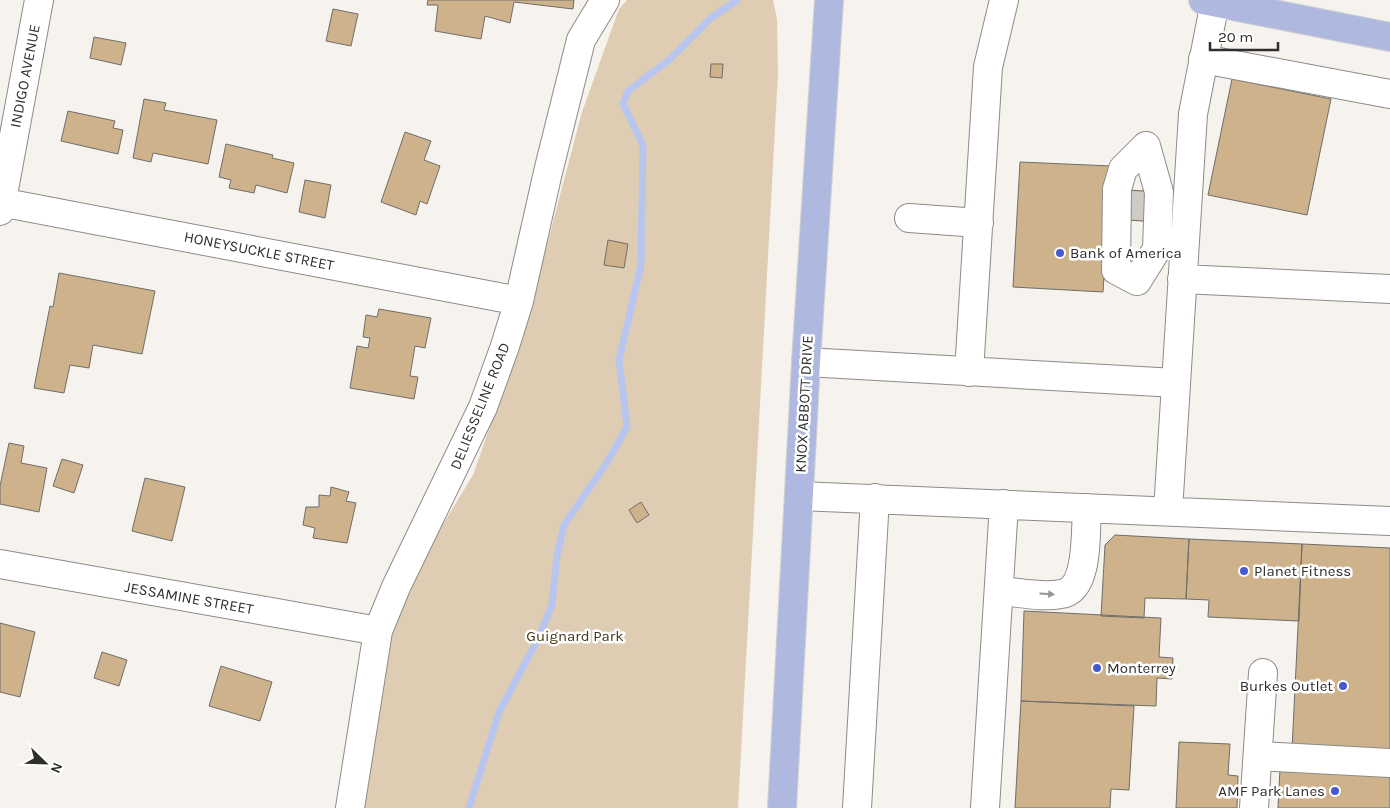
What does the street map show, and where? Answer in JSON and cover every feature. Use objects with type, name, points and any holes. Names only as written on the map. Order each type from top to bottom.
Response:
[{"type":"main road","name":"KNOX ABBOTT DRIVE","points":[[782,808],[806,362],[829,0]]},
{"type":"main road","points":[[1209,1],[1390,37]]},
{"type":"street","name":"INDIGO AVENUE","points":[[1,205],[39,0]]},
{"type":"street","name":"DELIESSELINE ROAD","points":[[350,808],[378,631],[396,587],[483,407],[506,346],[519,301],[548,172],[581,40],[605,0]]},
{"type":"street","points":[[969,372],[988,67],[1004,0]]},
{"type":"street","points":[[1168,511],[1192,114],[1203,59],[1209,1]]},
{"type":"street","points":[[1203,59],[1390,94]]},
{"type":"street","points":[[1146,146],[1190,152]]},
{"type":"street","points":[[1144,191],[1146,146]]},
{"type":"street","points":[[1142,220],[1137,281],[1128,260],[1122,219],[1124,190],[1130,166],[1146,146]]},
{"type":"street","name":"HONEYSUCKLE STREET","points":[[1,205],[519,301]]},
{"type":"street","points":[[909,218],[978,222]]},
{"type":"street","points":[[1182,279],[1390,289]]},
{"type":"street","points":[[806,362],[1176,383]]},
{"type":"street","points":[[799,496],[1390,520]]},
{"type":"street","points":[[857,808],[875,498]]},
{"type":"street","points":[[985,808],[1004,504]]},
{"type":"street","points":[[999,591],[1061,594],[1072,588],[1083,567],[1087,508]]},
{"type":"street","name":"JESSAMINE STREET","points":[[0,564],[378,631]]},
{"type":"street","points":[[1254,808],[1263,673]]},
{"type":"street","points":[[1258,756],[1390,763]]},
{"type":"green space","name":"Guignard Park","points":[[627,0],[773,0],[777,19],[778,73],[738,808],[357,808],[378,631],[473,475],[526,324],[582,112],[619,9]]},
{"type":"building","points":[[428,0],[574,0],[573,9],[514,2],[510,23],[485,16],[481,39],[435,31],[438,5],[427,5]]},
{"type":"building","points":[[333,9],[358,14],[351,46],[326,41]]},
{"type":"building","points":[[94,37],[126,43],[121,65],[90,58]]},
{"type":"building","points":[[711,64],[723,64],[722,78],[710,77]]},
{"type":"building","points":[[1232,79],[1331,99],[1307,215],[1208,195]]},
{"type":"building","points":[[144,99],[166,103],[164,110],[217,120],[208,164],[153,153],[151,162],[133,158]]},
{"type":"building","points":[[68,111],[115,121],[113,128],[123,130],[118,154],[61,141]]},
{"type":"building","points":[[405,132],[431,141],[424,160],[440,166],[427,204],[420,201],[416,215],[381,202]]},
{"type":"building","points":[[226,144],[273,155],[272,158],[294,163],[287,193],[256,185],[254,193],[229,188],[231,180],[219,177]]},
{"type":"building","name":"Bank of America","points":[[1020,162],[1111,166],[1103,292],[1013,287]]},
{"type":"building","points":[[305,180],[331,185],[325,218],[299,212]]},
{"type":"building","points":[[1110,189],[1161,192],[1160,222],[1108,219]]},
{"type":"building","points":[[608,240],[628,244],[624,268],[604,265]]},
{"type":"building","points":[[59,273],[155,291],[142,354],[93,345],[89,368],[70,365],[64,393],[34,388],[50,306],[53,307]]},
{"type":"building","points":[[379,309],[431,318],[425,348],[415,346],[410,376],[418,377],[414,399],[350,388],[357,346],[368,348],[370,338],[363,337],[366,315],[377,317]]},
{"type":"building","points":[[9,443],[24,446],[21,463],[47,468],[39,512],[0,504],[0,486]]},
{"type":"building","points":[[62,459],[83,465],[74,493],[53,486]]},
{"type":"building","points":[[145,478],[185,487],[172,541],[132,531]]},
{"type":"building","points":[[331,487],[349,492],[346,501],[356,503],[347,543],[313,538],[315,528],[303,525],[306,507],[319,507],[319,495],[330,496]]},
{"type":"building","points":[[641,502],[649,515],[637,523],[629,510]]},
{"type":"building","points":[[1115,535],[1189,539],[1186,599],[1145,598],[1144,618],[1101,616],[1105,545]]},
{"type":"building","name":"Planet Fitness","points":[[1189,539],[1302,544],[1299,621],[1208,617],[1209,600],[1186,599]]},
{"type":"building","name":"Burkes Outlet","points":[[1302,544],[1390,548],[1390,755],[1292,750]]},
{"type":"building","name":"Monterrey","points":[[1024,611],[1161,618],[1159,657],[1173,658],[1172,679],[1157,678],[1156,706],[1021,701]]},
{"type":"building","points":[[0,623],[35,632],[20,697],[0,692]]},
{"type":"building","points":[[102,652],[127,660],[119,686],[94,678]]},
{"type":"building","points":[[221,666],[272,682],[260,721],[209,706]]},
{"type":"building","points":[[1021,701],[1134,706],[1129,790],[1111,789],[1110,808],[1015,808]]},
{"type":"building","points":[[1179,742],[1230,744],[1228,775],[1238,776],[1237,808],[1176,808]]},
{"type":"building","name":"AMF Park Lanes","points":[[1280,769],[1390,774],[1390,808],[1278,808]]},
{"type":"waterway","points":[[469,808],[499,712],[539,637],[552,605],[557,555],[564,525],[606,464],[627,427],[619,360],[641,265],[643,145],[623,104],[628,91],[669,60],[711,18],[737,0]]},
{"type":"tunnel","points":[[1141,220],[1143,191]]},
{"type":"place","name":"Bank of America","points":[[1060,253]]},
{"type":"place","name":"Planet Fitness","points":[[1244,571]]},
{"type":"place","name":"Monterrey","points":[[1097,668]]},
{"type":"place","name":"Burkes Outlet","points":[[1343,686]]},
{"type":"place","name":"AMF Park Lanes","points":[[1335,791]]}]
